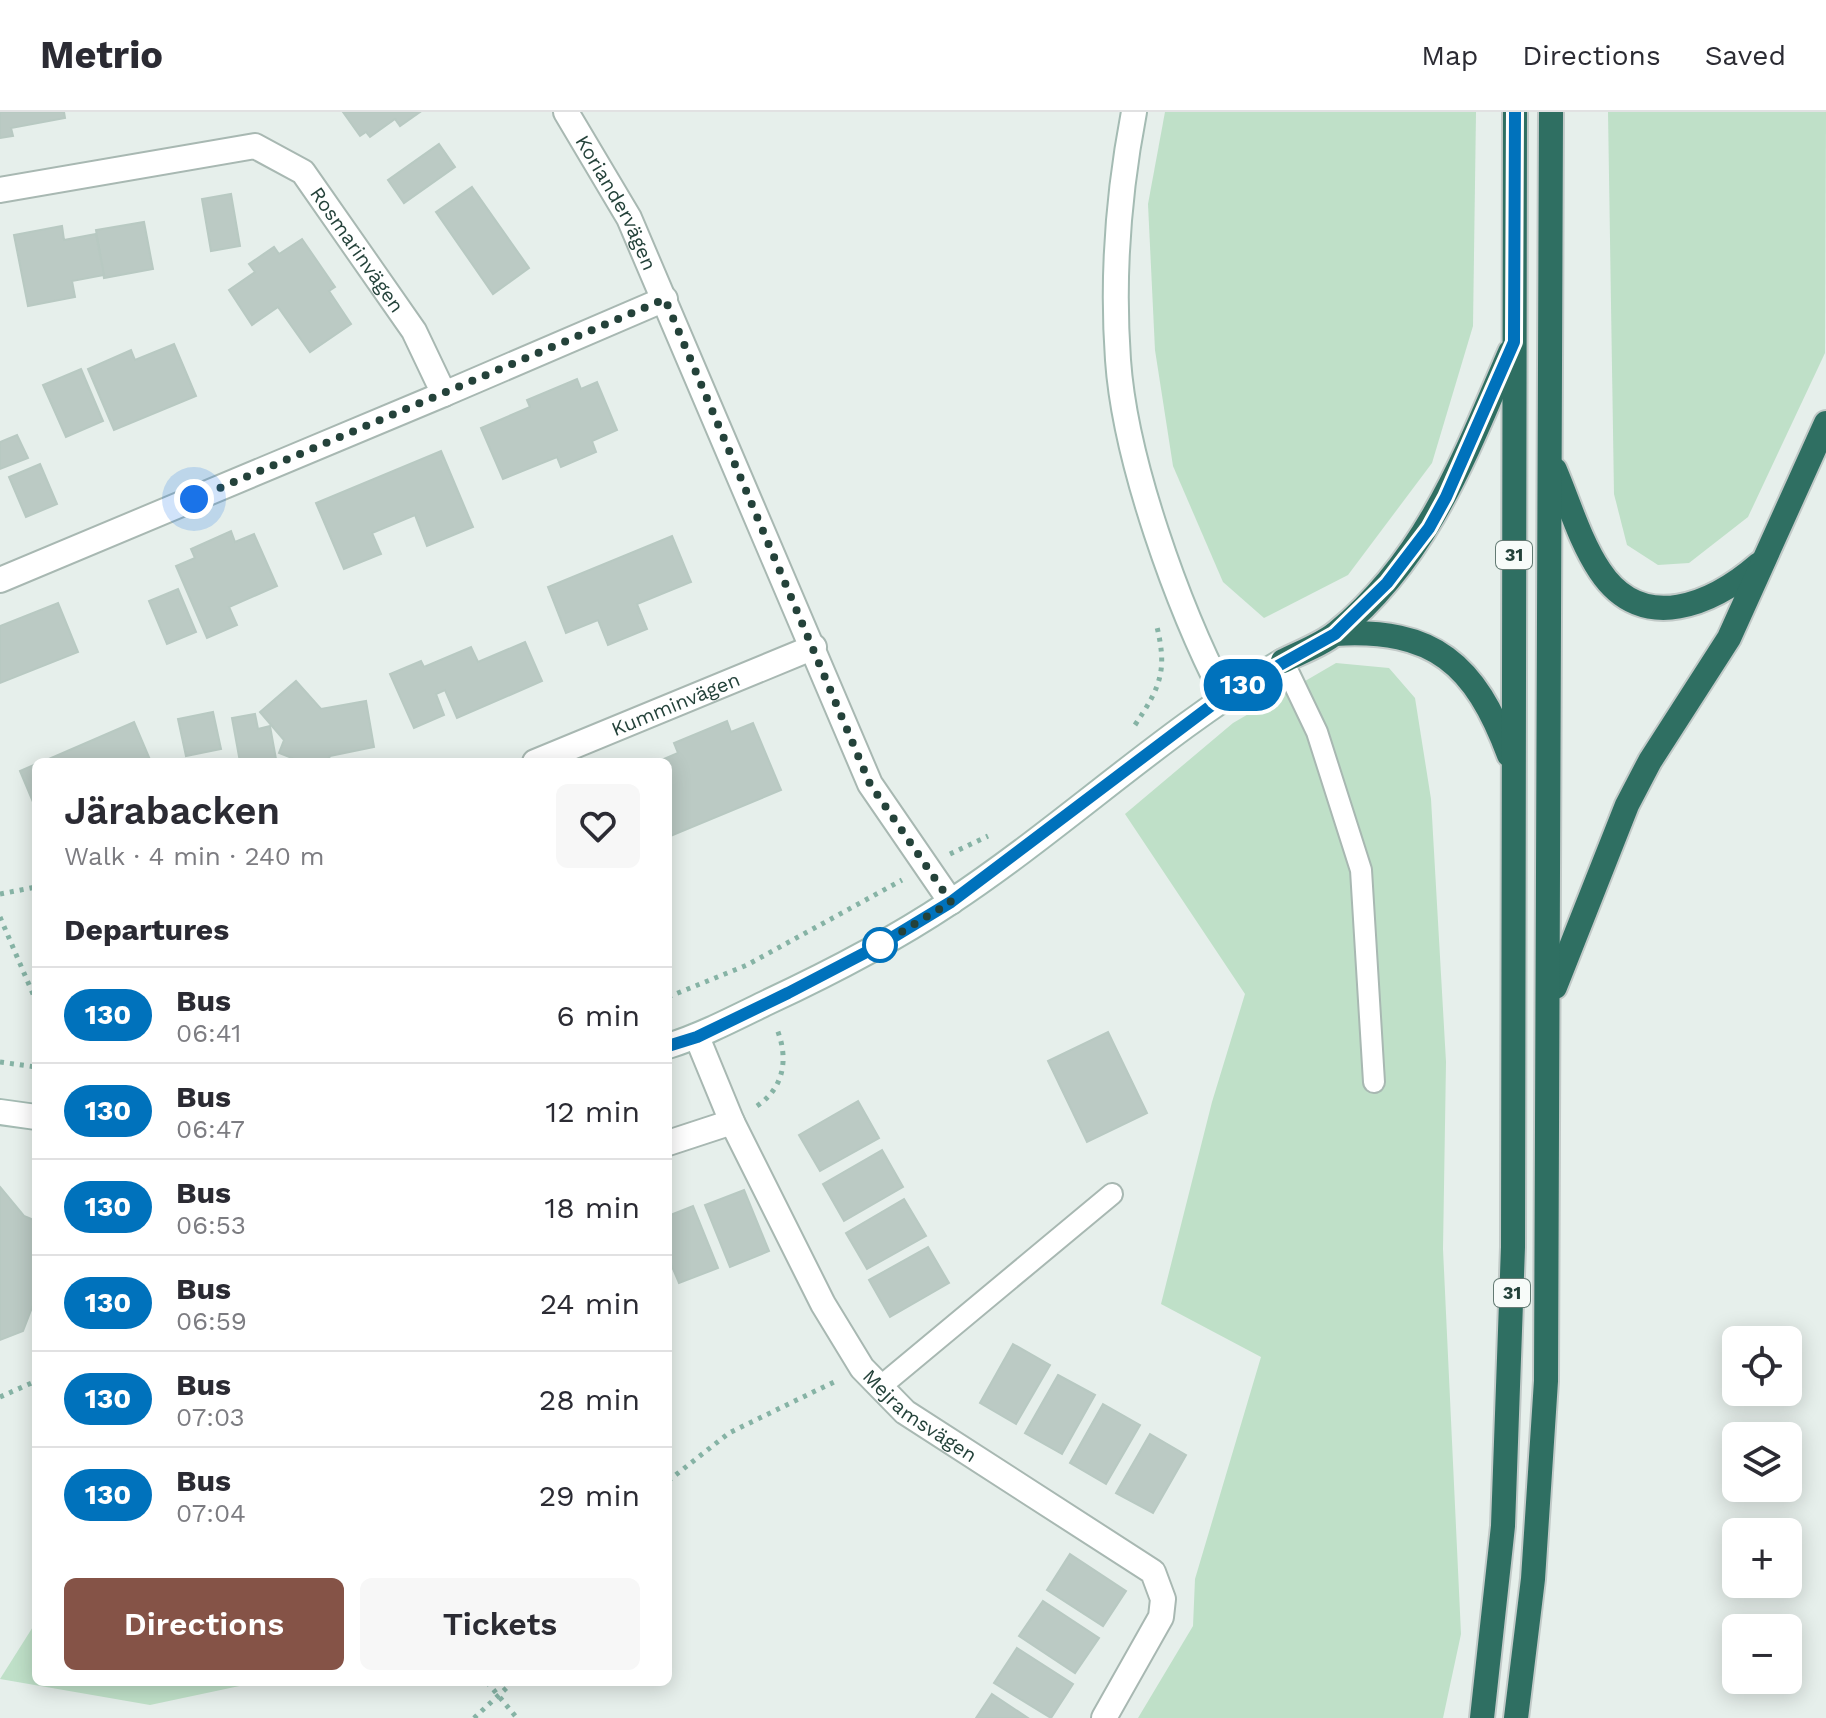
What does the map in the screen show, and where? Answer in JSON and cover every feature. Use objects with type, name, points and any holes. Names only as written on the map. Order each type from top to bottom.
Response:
[{"type":"highway","name":"31","points":[[1482,1718],[1503,1526],[1513,1231],[1515,112]]},
{"type":"highway","name":"31","points":[[1516,1718],[1533,1579],[1546,1381],[1551,112]]},
{"type":"highway","points":[[1283,661],[1335,634],[1387,583],[1429,528],[1466,455],[1514,342]]},
{"type":"highway","points":[[1548,1004],[1601,863],[1627,805],[1650,761],[1729,638],[1826,423]]},
{"type":"highway","points":[[1550,459],[1601,573],[1634,601],[1660,607],[1685,607],[1733,586],[1764,559]]},
{"type":"highway","points":[[1335,634],[1396,635],[1445,656],[1466,675],[1485,702],[1513,768]]},
{"type":"street","name":"Koriandervägen","points":[[566,112],[629,218],[870,784],[951,902]]},
{"type":"street","points":[[1134,112],[1121,182],[1115,270],[1118,363],[1132,440],[1152,512],[1194,638],[1224,696]]},
{"type":"street","name":"Rosmarinvägen","points":[[0,190],[255,146],[303,172],[414,331],[444,394]]},
{"type":"street","points":[[0,580],[665,299]]},
{"type":"street","name":"Kumminvägen","points":[[545,758],[814,647]]},
{"type":"street","points":[[672,1045],[697,1037],[765,1004],[880,945],[951,902],[1224,696],[1283,661]]},
{"type":"street","name":"Mejramsvägen","points":[[697,1037],[732,1122],[823,1304],[862,1368],[905,1412],[1153,1572],[1163,1599],[1161,1617],[1104,1718]]},
{"type":"street","points":[[0,1112],[32,1116]]},
{"type":"street","points":[[672,1142],[732,1122]]},
{"type":"lane","points":[[1283,661],[1317,732],[1361,870],[1374,1082]]},
{"type":"lane","points":[[880,1387],[1112,1194]]},
{"type":"path","points":[[1123,736],[1156,694],[1164,671],[1153,612]]},
{"type":"path","points":[[672,995],[747,965],[992,835]]},
{"type":"path","points":[[0,894],[32,888]]},
{"type":"path","points":[[0,917],[32,992]]},
{"type":"path","points":[[732,1122],[763,1102],[776,1087],[784,1067],[781,1040],[747,965]]},
{"type":"path","points":[[0,1062],[32,1066]]},
{"type":"path","points":[[672,1478],[729,1433],[862,1368]]},
{"type":"path","points":[[0,1397],[32,1383]]},
{"type":"path","points":[[490,1686],[517,1718]]},
{"type":"path","points":[[474,1718],[508,1686]]},
{"type":"green space","points":[[1165,112],[1476,112],[1473,326],[1432,463],[1348,575],[1264,618],[1223,582],[1173,466],[1155,350],[1148,204]]},
{"type":"green space","points":[[1608,112],[1826,112],[1825,353],[1748,517],[1689,563],[1658,565],[1627,545],[1614,494]]},
{"type":"green space","points":[[1336,663],[1389,668],[1415,698],[1431,799],[1446,1062],[1443,1249],[1461,1634],[1443,1718],[1138,1718],[1193,1626],[1195,1579],[1261,1357],[1161,1304],[1212,1102],[1245,994],[1125,814],[1233,723]]},
{"type":"green space","points":[[32,1628],[32,1685],[0,1679]]},
{"type":"green space","points":[[40,1686],[239,1686],[150,1705]]},
{"type":"building","points":[[0,112],[64,112],[65,118],[11,128],[13,136],[0,138]]},
{"type":"building","points":[[343,112],[420,112],[400,126],[395,119],[370,137],[366,132],[360,136]]},
{"type":"building","points":[[439,144],[455,167],[404,203],[388,180]]},
{"type":"building","points":[[472,187],[529,268],[493,294],[436,212]]},
{"type":"building","points":[[231,194],[240,246],[211,251],[202,199]]},
{"type":"building","points":[[144,222],[153,269],[104,278],[96,230]]},
{"type":"building","points":[[62,226],[64,240],[96,234],[104,275],[72,281],[75,297],[28,306],[14,235]]},
{"type":"building","points":[[302,239],[335,287],[329,291],[351,324],[310,352],[278,307],[252,325],[229,290],[255,272],[249,264],[274,247],[279,254]]},
{"type":"building","points":[[174,344],[196,396],[114,430],[88,369],[131,350],[135,360]]},
{"type":"building","points":[[81,369],[103,421],[66,437],[43,385]]},
{"type":"building","points":[[577,379],[581,389],[597,382],[617,430],[592,441],[596,452],[561,467],[557,457],[503,479],[481,428],[530,407],[527,400]]},
{"type":"building","points":[[17,435],[28,458],[0,469],[0,442]]},
{"type":"building","points":[[441,451],[473,527],[427,546],[415,515],[372,533],[381,554],[344,569],[316,503]]},
{"type":"building","points":[[40,464],[57,504],[26,517],[9,477]]},
{"type":"building","points":[[231,531],[235,542],[254,534],[277,586],[229,607],[237,625],[207,638],[176,566],[195,558],[191,549]]},
{"type":"building","points":[[672,536],[691,582],[637,604],[647,629],[608,645],[598,620],[566,633],[548,587]]},
{"type":"building","points":[[178,589],[196,632],[167,644],[149,601]]},
{"type":"building","points":[[58,603],[78,652],[0,683],[0,626]]},
{"type":"building","points":[[525,642],[542,681],[457,718],[445,690],[436,694],[444,715],[414,728],[390,674],[421,661],[424,667],[471,647],[478,662]]},
{"type":"building","points":[[296,681],[321,709],[366,701],[374,747],[329,758],[292,758],[279,753],[284,740],[260,712]]},
{"type":"building","points":[[213,712],[221,749],[186,756],[178,719]]},
{"type":"building","points":[[255,714],[258,729],[270,726],[276,758],[239,758],[232,718]]},
{"type":"building","points":[[727,721],[731,732],[753,723],[781,790],[672,835],[672,758],[666,758],[678,753],[674,743]]},
{"type":"building","points":[[134,722],[149,758],[51,758]]},
{"type":"building","points":[[32,766],[32,800],[20,771]]},
{"type":"building","points":[[1108,1032],[1147,1113],[1087,1142],[1048,1061]]},
{"type":"building","points":[[858,1101],[879,1138],[820,1171],[799,1135]]},
{"type":"building","points":[[882,1150],[903,1187],[844,1221],[823,1184]]},
{"type":"building","points":[[0,1187],[24,1216],[32,1219],[32,1307],[23,1331],[0,1340]]},
{"type":"building","points":[[744,1190],[769,1251],[730,1267],[705,1205]]},
{"type":"building","points":[[904,1199],[926,1236],[867,1269],[846,1233]]},
{"type":"building","points":[[693,1206],[718,1268],[679,1283],[672,1266],[672,1214]]},
{"type":"building","points":[[928,1247],[949,1283],[890,1317],[869,1280]]},
{"type":"building","points":[[1013,1344],[1050,1365],[1016,1424],[980,1403]]},
{"type":"building","points":[[1058,1375],[1095,1395],[1062,1454],[1025,1433]]},
{"type":"building","points":[[1103,1404],[1140,1425],[1106,1484],[1070,1463]]},
{"type":"building","points":[[1150,1434],[1186,1455],[1153,1513],[1116,1493]]},
{"type":"building","points":[[1070,1554],[1126,1591],[1103,1626],[1047,1590]]},
{"type":"building","points":[[1043,1601],[1099,1638],[1075,1673],[1019,1636]]},
{"type":"building","points":[[1017,1648],[1073,1684],[1051,1718],[994,1683]]},
{"type":"building","points":[[992,1694],[1028,1718],[976,1718]]},
{"type":"bus line","name":"130","points":[[672,1045],[697,1037],[788,993],[880,945],[951,902],[1224,696],[1335,634],[1406,562],[1446,497],[1514,342],[1515,112]]},
{"type":"route","points":[[194,499],[665,299],[870,784],[951,902],[880,945]]}]
